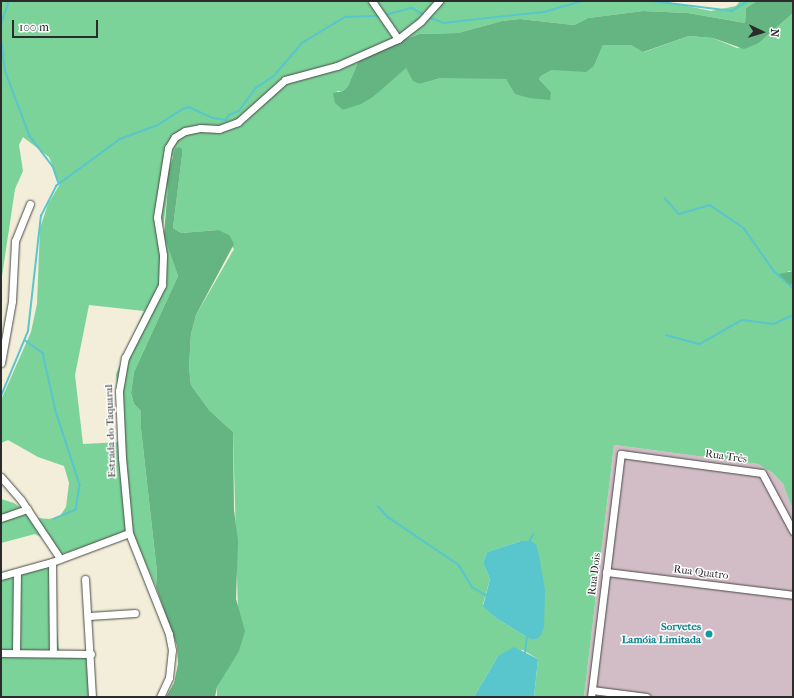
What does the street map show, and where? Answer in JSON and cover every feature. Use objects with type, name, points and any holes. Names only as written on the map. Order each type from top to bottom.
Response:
[{"type":"street","points":[[372,1],[398,39]]},
{"type":"street","name":"Estrada do Taquaral","points":[[160,697],[169,678],[172,650],[169,634],[129,532],[122,458],[119,391],[126,358],[162,286],[163,255],[157,217],[168,148],[175,137],[185,131],[200,128],[219,129],[238,122],[285,80],[337,66],[398,39],[416,26],[439,1]]},
{"type":"street","points":[[1,363],[12,301],[17,229],[30,204]]},
{"type":"street","name":"Rua Três","points":[[621,454],[762,473],[793,530]]},
{"type":"street","name":"Rua Dois","points":[[592,694],[621,454]]},
{"type":"street","points":[[1,477],[27,509],[59,557]]},
{"type":"street","points":[[1,518],[27,509]]},
{"type":"street","points":[[1,576],[52,562],[59,557],[129,532]]},
{"type":"street","points":[[52,562],[53,653]]},
{"type":"street","points":[[16,653],[17,572]]},
{"type":"street","name":"Rua Quatro","points":[[606,572],[793,595]]},
{"type":"street","points":[[85,579],[89,616],[92,697]]},
{"type":"street","points":[[89,616],[135,613]]},
{"type":"street","points":[[1,653],[90,654]]},
{"type":"street","points":[[592,694],[647,697]]},
{"type":"shaded area","points":[[614,445],[758,464],[773,473],[783,484],[793,510],[793,697],[584,697]]},
{"type":"green space","points":[[1,1],[663,1],[711,11],[736,6],[740,1],[757,1],[746,8],[745,23],[688,13],[643,11],[588,18],[574,25],[520,19],[502,21],[458,33],[419,34],[361,55],[348,86],[343,91],[337,91],[343,110],[373,97],[403,68],[406,68],[420,84],[441,78],[494,78],[506,79],[511,86],[551,92],[539,79],[541,76],[552,70],[594,66],[603,45],[631,45],[644,52],[689,36],[713,38],[737,48],[759,43],[793,13],[793,271],[788,271],[787,286],[793,284],[793,510],[783,484],[773,473],[758,464],[614,445],[584,697],[534,697],[538,659],[523,650],[498,656],[474,697],[217,697],[217,687],[224,674],[238,611],[233,432],[209,410],[191,385],[189,367],[191,334],[196,315],[234,249],[218,230],[181,233],[173,228],[182,156],[172,156],[163,229],[178,276],[134,372],[131,393],[134,404],[141,411],[141,429],[157,572],[156,587],[133,534],[58,555],[48,541],[35,534],[1,543],[1,499],[14,503],[37,518],[49,519],[60,516],[66,507],[69,483],[64,466],[38,457],[8,440],[1,443],[1,400],[31,332],[37,304],[40,228],[48,204],[60,184],[49,157],[23,137],[19,145],[23,171],[15,189],[1,283]],"holes":[[[89,305],[144,311],[116,374],[121,442],[83,444],[75,375]],[[521,541],[537,545],[539,563],[537,639],[530,639],[496,618],[483,604],[490,579],[483,563],[487,552]]]},
{"type":"green space","points":[[757,1],[793,1],[793,13],[759,43],[744,49],[713,38],[689,36],[643,52],[631,45],[603,45],[594,66],[586,72],[552,70],[541,76],[539,79],[551,92],[550,100],[529,98],[515,94],[506,79],[441,78],[420,84],[413,81],[406,68],[373,97],[361,104],[343,110],[335,103],[333,93],[343,91],[348,86],[361,55],[419,34],[458,33],[502,21],[520,19],[574,25],[588,18],[643,11],[688,13],[745,23],[746,8]]},
{"type":"green space","points":[[179,147],[182,149],[182,156],[173,228],[181,233],[218,230],[229,235],[234,244],[196,315],[191,334],[189,367],[191,385],[209,410],[233,432],[234,510],[238,541],[236,599],[245,631],[239,651],[217,687],[215,697],[166,697],[174,683],[178,664],[177,646],[156,587],[157,572],[141,429],[141,411],[134,404],[131,393],[134,372],[178,276],[164,235],[168,186],[160,178],[160,172],[170,168],[175,149]]},
{"type":"green space","points":[[793,271],[793,284],[788,286],[779,274]]},
{"type":"green space","points":[[51,565],[59,650],[92,658],[94,697],[1,697],[1,580]]},
{"type":"water","points":[[521,541],[531,541],[537,545],[545,590],[544,627],[541,635],[537,639],[530,639],[496,618],[483,606],[490,579],[483,563],[487,552]]},
{"type":"water","points":[[514,647],[538,659],[534,697],[474,697],[498,656]]},
{"type":"waterway","points":[[1,24],[9,1]]},
{"type":"waterway","points":[[429,17],[444,23],[544,12],[582,1]]},
{"type":"waterway","points":[[652,1],[732,11],[748,1]]},
{"type":"waterway","points":[[385,15],[412,8],[424,15]]},
{"type":"waterway","points":[[1,396],[28,331],[41,216],[56,186],[120,139],[158,125],[183,109],[189,107],[213,118],[226,120],[229,115],[239,111],[256,88],[274,76],[302,43],[345,17],[379,16]]},
{"type":"waterway","points":[[1,35],[5,70],[30,136],[53,166],[59,183]]},
{"type":"waterway","points":[[665,198],[679,214],[710,205],[744,228],[774,271],[793,288]]},
{"type":"waterway","points":[[666,335],[700,344],[742,320],[774,324],[793,315]]},
{"type":"waterway","points":[[25,340],[43,353],[56,411],[80,485],[76,510],[55,519]]},
{"type":"waterway","points":[[378,506],[388,517],[459,565],[472,587],[487,596]]},
{"type":"waterway","points":[[529,542],[533,535]]},
{"type":"waterway","points":[[525,653],[527,637]]},
{"type":"place","name":"Sorvetes Lamóia Limitada","points":[[709,634]]}]
